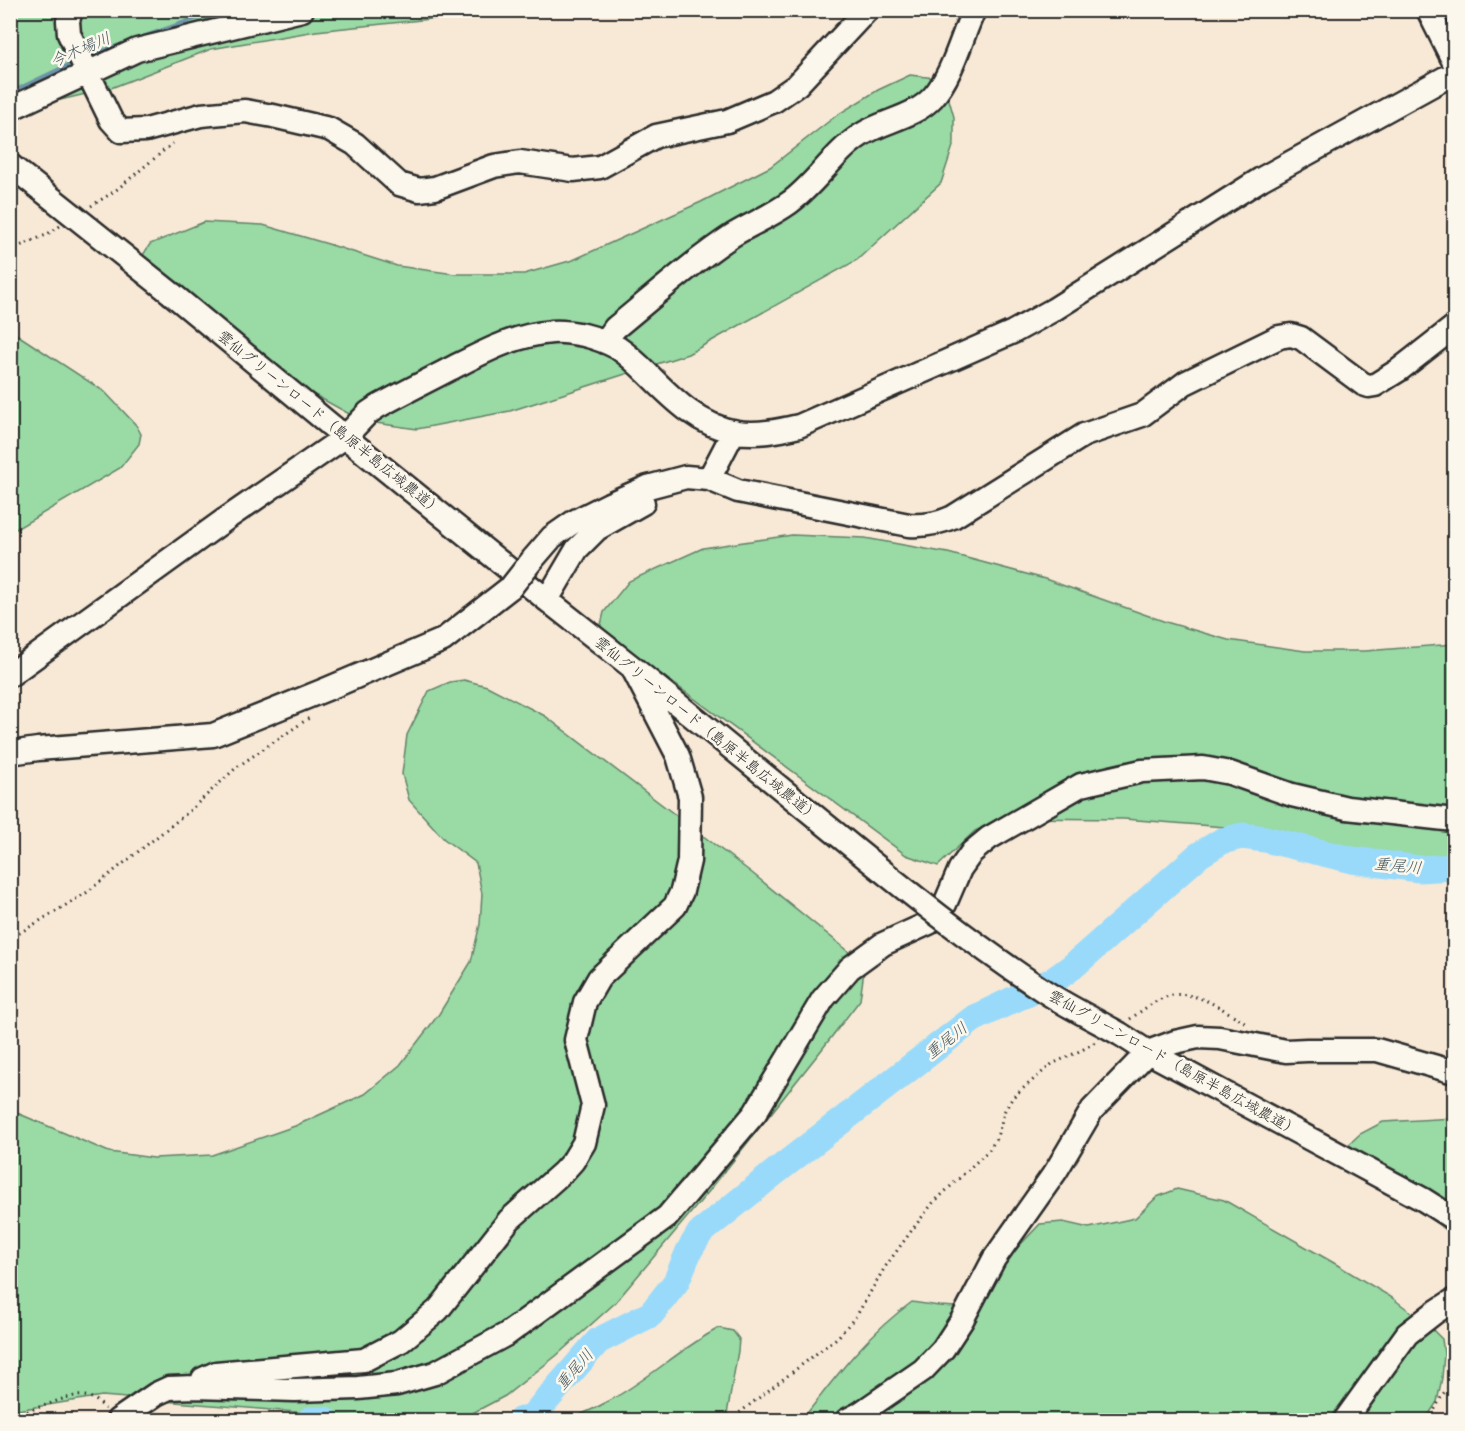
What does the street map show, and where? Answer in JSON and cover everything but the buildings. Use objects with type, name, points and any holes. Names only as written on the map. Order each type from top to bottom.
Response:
[{"type":"street","points":[[71,10],[68,21],[69,34],[111,120],[121,131],[146,130],[201,115],[245,111],[273,116],[329,129],[355,144],[399,184],[419,190],[435,188],[494,166],[520,162],[573,170],[600,167],[656,136],[727,121],[774,102],[797,85],[867,10]]},
{"type":"street","points":[[10,109],[84,65],[303,10]]},
{"type":"street","points":[[605,342],[615,328],[707,254],[789,203],[813,183],[845,148],[863,134],[925,105],[935,94],[952,65],[974,10]]},
{"type":"street","points":[[1428,10],[1455,62]]},
{"type":"street","points":[[10,675],[226,519],[345,437],[376,407],[498,345],[528,335],[555,331],[578,333],[619,349],[676,402],[692,414],[712,424],[734,431],[756,434],[777,432],[799,426],[1013,332],[1072,298],[1261,179],[1455,73]]},
{"type":"street","name":"雲仙グリーンロード（島原半島広域農道）","points":[[10,165],[908,892],[983,950],[1044,991],[1148,1052],[1424,1200],[1455,1219]]},
{"type":"street","points":[[10,753],[213,735],[327,689],[443,640],[511,587],[552,537],[575,521],[648,487],[687,477],[709,479],[738,491],[909,525],[938,524],[953,517],[1084,435],[1142,415],[1185,383],[1280,337],[1291,335],[1302,338],[1363,384],[1369,386],[1375,385],[1399,370],[1455,327]]},
{"type":"street","points":[[709,479],[734,431]]},
{"type":"street","points":[[547,600],[577,549],[597,529],[649,500],[661,490],[666,482]]},
{"type":"street","points":[[195,1387],[204,1378],[216,1374],[364,1360],[401,1341],[438,1310],[509,1220],[563,1172],[584,1143],[593,1105],[576,1040],[585,1002],[599,978],[675,906],[682,891],[689,861],[690,797],[678,756],[632,667]]},
{"type":"street","points":[[112,1416],[169,1388],[295,1390],[397,1384],[435,1373],[507,1334],[667,1217],[755,1113],[823,999],[850,968],[883,944],[929,923],[945,904],[960,869],[972,852],[989,838],[1081,785],[1142,771],[1203,768],[1230,773],[1292,795],[1347,808],[1455,820]]},
{"type":"street","points":[[847,1420],[923,1370],[944,1349],[994,1259],[1056,1171],[1092,1110],[1148,1052],[1175,1042],[1198,1037],[1220,1038],[1286,1051],[1377,1050],[1455,1072]]},
{"type":"street","points":[[1345,1420],[1407,1334],[1455,1300]]},
{"type":"path","points":[[86,209],[115,191],[170,145],[180,140]]},
{"type":"path","points":[[10,250],[46,235],[66,222]]},
{"type":"path","points":[[10,941],[86,893],[187,813],[237,767],[315,714]]},
{"type":"path","points":[[729,1420],[838,1337],[857,1315],[885,1267],[933,1203],[990,1149],[997,1137],[1005,1110],[1013,1097],[1052,1064],[1115,1032],[1161,999],[1172,995],[1183,994],[1196,997],[1253,1027]]},
{"type":"path","points":[[1429,1420],[1443,1394],[1455,1381]]},
{"type":"path","points":[[10,1417],[74,1395],[88,1396],[100,1402],[112,1416]]},
{"type":"green space","points":[[11,11],[507,11],[316,31],[211,49],[111,88],[52,102],[11,101]]},
{"type":"green space","points":[[910,75],[935,78],[948,96],[954,117],[954,143],[941,183],[857,260],[688,354],[510,411],[417,429],[362,421],[233,350],[163,295],[137,283],[136,266],[150,244],[204,222],[263,225],[397,266],[455,274],[524,274],[573,260],[701,202],[770,167],[837,115],[878,90]]},
{"type":"green space","points":[[10,330],[105,392],[136,425],[141,434],[139,444],[120,468],[11,532]]},
{"type":"green space","points":[[792,535],[865,538],[948,553],[1045,579],[1166,622],[1228,640],[1305,651],[1365,651],[1454,644],[1454,875],[1354,849],[1250,829],[1124,819],[1004,818],[975,831],[938,866],[906,855],[600,629],[604,612],[629,581],[703,548]]},
{"type":"green space","points":[[464,680],[487,686],[545,716],[752,873],[847,950],[864,971],[860,1000],[710,1190],[615,1303],[556,1356],[505,1396],[467,1416],[427,1420],[392,1420],[102,1396],[11,1411],[10,1110],[109,1152],[154,1158],[212,1155],[295,1126],[365,1094],[400,1065],[439,1014],[471,962],[480,924],[482,894],[476,863],[444,839],[409,800],[402,774],[407,735],[429,691],[450,682]]},
{"type":"green space","points":[[1454,1118],[1454,1235],[1355,1167],[1345,1148],[1360,1134],[1383,1122]]},
{"type":"green space","points":[[1177,1189],[1224,1200],[1391,1297],[1428,1325],[1442,1339],[1444,1354],[1437,1402],[1425,1420],[802,1420],[839,1372],[866,1342],[912,1302],[957,1307],[1040,1224],[1063,1222],[1089,1228],[1135,1218],[1157,1197]]},
{"type":"green space","points":[[719,1328],[733,1331],[739,1339],[726,1420],[570,1420],[622,1394],[690,1345]]},
{"type":"waterway","name":"今木場川","points":[[86,57],[197,18],[231,10]]},
{"type":"waterway","name":"今木場川","points":[[10,93],[75,62]]},
{"type":"waterway","name":"重尾川","points":[[521,1420],[532,1417],[598,1341],[651,1314],[676,1282],[689,1251],[700,1233],[973,1019],[1054,980],[1072,967],[1199,855],[1222,841],[1242,836],[1265,839],[1352,860],[1419,869],[1454,867]]},
{"type":"waterway","name":"重尾川","points":[[310,1420],[325,1420]]}]
